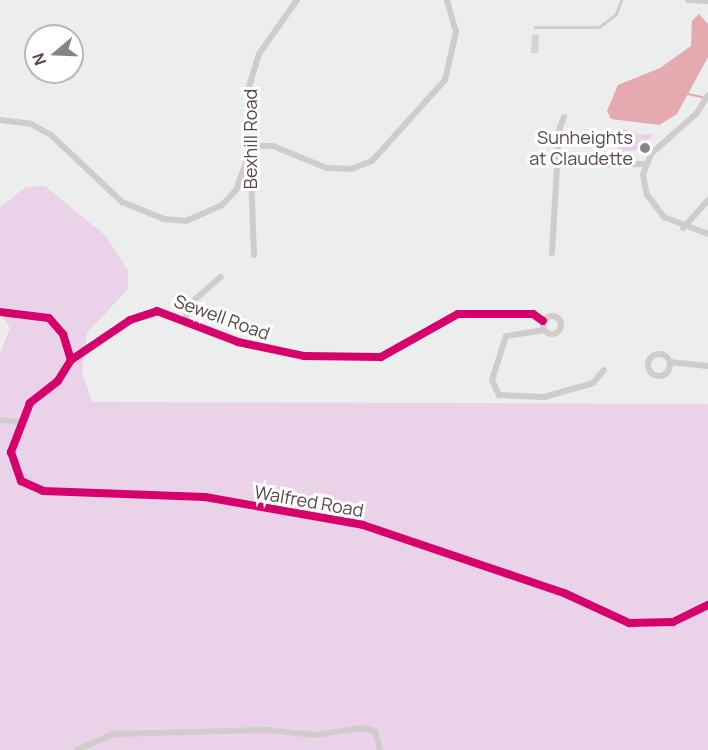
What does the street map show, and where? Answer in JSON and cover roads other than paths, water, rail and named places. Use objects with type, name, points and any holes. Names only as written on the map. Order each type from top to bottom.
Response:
[{"type":"street","name":"Bexhill Road","points":[[254,255],[247,160],[251,70],[297,0]]},
{"type":"street","points":[[247,146],[273,146],[327,168],[351,169],[372,161],[445,80],[456,32],[447,0]]},
{"type":"street","points":[[688,0],[708,1]]},
{"type":"street","points":[[708,95],[645,164],[644,186],[652,203],[683,228],[708,234]]},
{"type":"street","points":[[552,253],[557,165],[564,117]]},
{"type":"street","points":[[0,120],[31,124],[51,135],[122,202],[164,219],[186,221],[222,205],[236,190],[247,160]]},
{"type":"street","points":[[557,165],[645,164]]},
{"type":"street","points":[[683,228],[708,200]]},
{"type":"street","points":[[185,319],[192,302],[221,277]]},
{"type":"street","points":[[0,312],[49,318],[63,334],[71,360]]},
{"type":"street","name":"Sewell Road","points":[[20,422],[71,360],[144,313],[185,319],[273,351],[381,357],[458,314],[533,314],[543,321],[552,315],[561,324],[556,333],[544,330]]},
{"type":"street","points":[[543,321],[544,330],[506,336],[492,380],[499,395],[544,397],[592,383],[604,370]]},
{"type":"street","points":[[670,362],[708,366]]},
{"type":"street","points":[[0,420],[20,422]]},
{"type":"street","name":"Walfred Road","points":[[20,422],[11,452],[21,481],[43,491],[205,497],[363,525],[553,590],[629,623],[673,622],[708,605]]},
{"type":"street","points":[[77,750],[113,734],[268,730],[315,735],[362,728],[375,731],[380,750]]},
{"type":"lane","points":[[535,27],[599,27],[608,22],[621,0]]},
{"type":"waterway","points":[[688,94],[705,98]]},
{"type":"place","name":"Sunheights at Claudette","points":[[645,148]]}]
